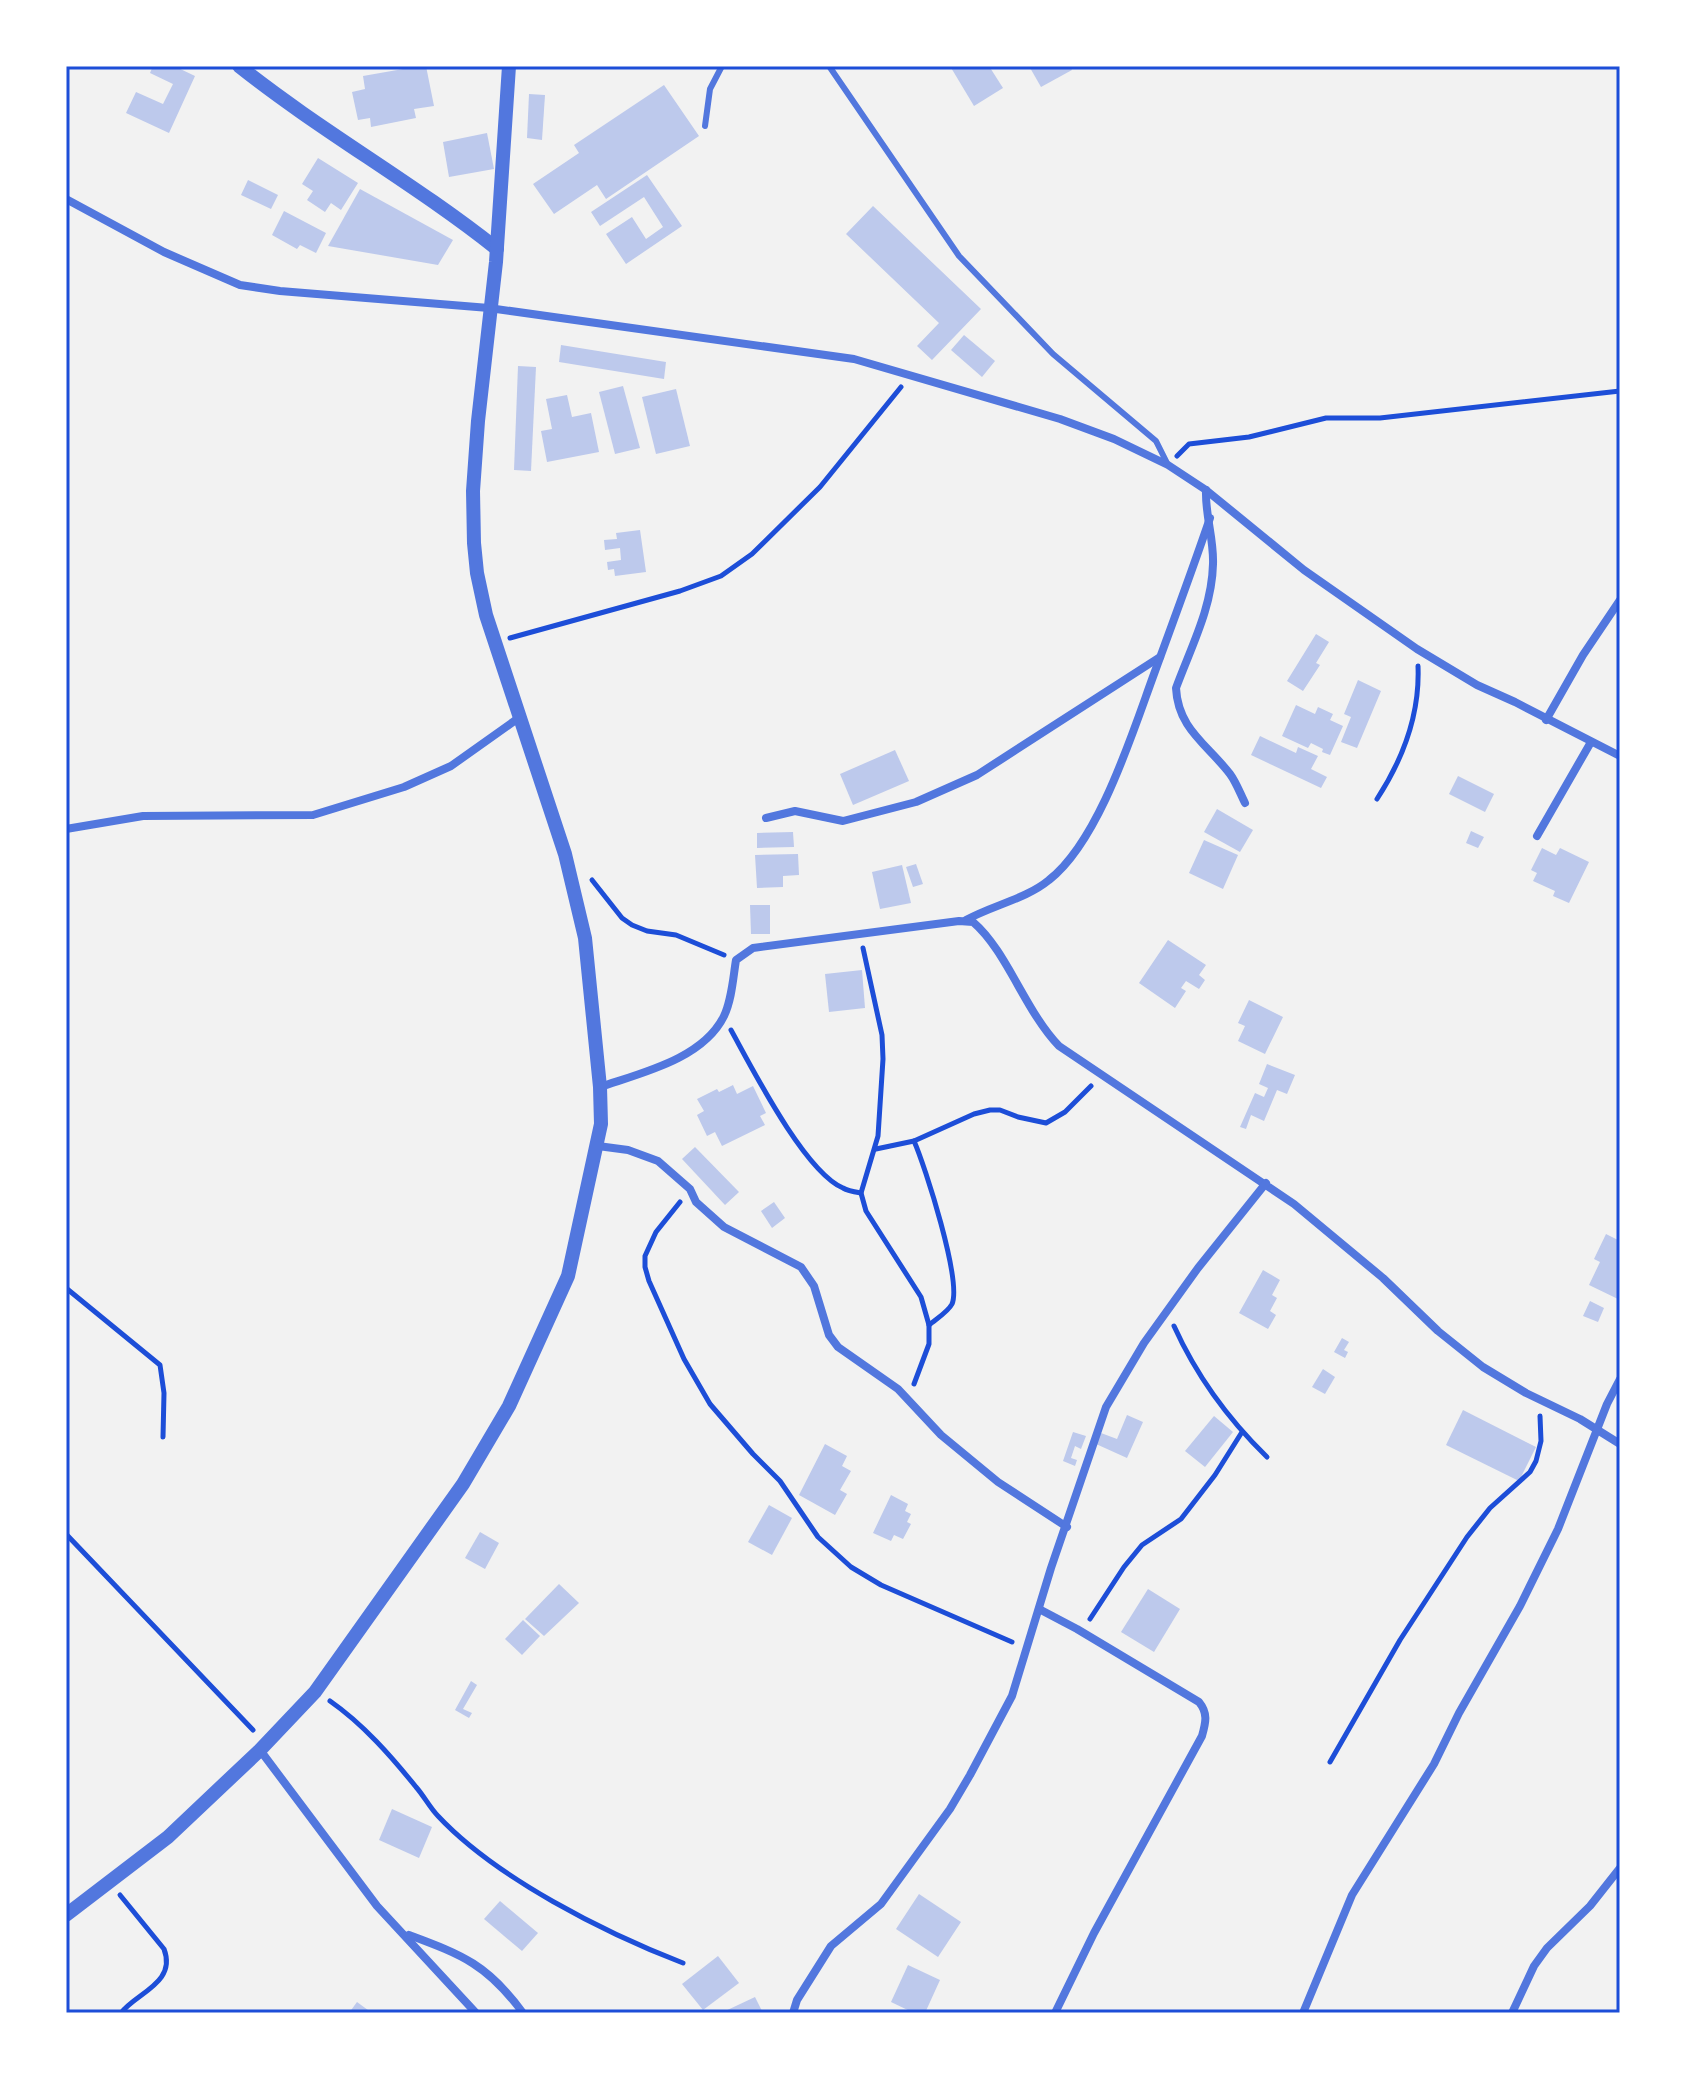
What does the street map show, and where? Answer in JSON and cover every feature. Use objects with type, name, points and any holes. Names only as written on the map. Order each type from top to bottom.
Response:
[{"type":"street","points":[[239,66],[334,136],[447,210],[497,249]]},
{"type":"street","points":[[66,1915],[168,1837],[263,1747],[315,1692],[463,1484],[509,1406],[568,1276],[601,1124],[585,938],[565,854],[494,643],[477,573],[473,491],[497,249],[509,66]]},
{"type":"street","points":[[66,199],[164,252],[240,285],[489,308],[854,359],[1060,419],[1114,439],[1168,465],[1206,490],[1304,570],[1417,649],[1477,685],[1620,756]]},
{"type":"street","points":[[1206,490],[1213,564],[1208,604],[1176,688],[1177,702],[1184,722],[1232,777],[1245,803]]},
{"type":"street","points":[[600,1087],[663,1065],[712,1032],[724,1015],[736,960],[753,948],[966,921],[989,907],[1019,897],[1048,881],[1085,837],[1103,802],[1134,731],[1210,518]]},
{"type":"street","points":[[1546,720],[1583,655],[1620,600]]},
{"type":"street","points":[[766,818],[795,811],[843,821],[916,802],[977,775],[1161,657]]},
{"type":"street","points":[[66,829],[143,816],[313,815],[404,787],[451,766],[520,717]]},
{"type":"street","points":[[1537,836],[1591,742]]},
{"type":"street","points":[[966,921],[978,925],[1049,1036],[1059,1046],[1266,1183],[1324,1227],[1438,1331],[1483,1367],[1620,1444]]},
{"type":"street","points":[[598,1146],[628,1150],[658,1161],[690,1189],[696,1202],[724,1227],[801,1267],[814,1286],[829,1335],[838,1347],[898,1389],[941,1435],[998,1482],[1067,1527]]},
{"type":"street","points":[[793,2013],[797,2000],[831,1946],[881,1904],[950,1809],[1005,1712],[1106,1407],[1129,1364],[1166,1311],[1266,1183]]},
{"type":"street","points":[[1303,2013],[1352,1895],[1434,1764],[1459,1713],[1520,1606],[1558,1529],[1620,1379]]},
{"type":"street","points":[[1039,1609],[1199,1702],[1207,1718],[1202,1736],[1176,1787],[1094,1933],[1055,2013]]},
{"type":"street","points":[[263,1747],[377,1906],[476,2013]]},
{"type":"street","points":[[1512,2013],[1534,1966],[1547,1948],[1590,1906],[1620,1868]]},
{"type":"street","points":[[405,1934],[476,1963],[489,1973],[523,2013]]},
{"type":"lane","points":[[705,126],[710,89],[722,66]]},
{"type":"lane","points":[[829,66],[959,256],[1053,354],[1156,441],[1168,465]]},
{"type":"path","points":[[494,643],[680,591],[721,576],[752,554],[820,487],[911,375]]},
{"type":"path","points":[[1168,465],[1189,444],[1249,437],[1326,418],[1380,418],[1620,391]]},
{"type":"path","points":[[1377,799],[1398,762],[1416,710],[1419,685],[1417,649]]},
{"type":"path","points":[[565,854],[588,876],[622,918],[647,931],[676,935],[736,960]]},
{"type":"path","points":[[860,935],[882,1035],[881,1105],[876,1149],[861,1193],[866,1211],[921,1297],[929,1325],[929,1344],[924,1363],[907,1400]]},
{"type":"path","points":[[724,1015],[780,1117],[824,1175],[842,1188],[861,1193]]},
{"type":"path","points":[[876,1149],[914,1141],[990,1110],[1046,1123],[1065,1112],[1104,1074]]},
{"type":"path","points":[[914,1141],[930,1185],[953,1270],[955,1291],[951,1306],[929,1325]]},
{"type":"path","points":[[690,1189],[656,1232],[645,1256],[645,1267],[684,1359],[710,1404],[780,1481],[818,1537],[851,1567],[881,1585],[1027,1649]]},
{"type":"path","points":[[66,1288],[160,1365],[164,1393],[163,1437]]},
{"type":"path","points":[[1166,1311],[1206,1385],[1242,1432],[1267,1457]]},
{"type":"path","points":[[1330,1762],[1400,1640],[1467,1537],[1490,1508],[1530,1472],[1541,1441],[1539,1400]]},
{"type":"path","points":[[1082,1632],[1124,1567],[1142,1545],[1181,1519],[1215,1475],[1242,1432]]},
{"type":"path","points":[[66,1534],[197,1670],[263,1747]]},
{"type":"path","points":[[315,1692],[346,1713],[390,1757],[437,1815],[498,1865],[566,1909],[683,1963]]},
{"type":"path","points":[[109,1881],[164,1949],[168,1959],[157,1982],[121,2013]]},
{"type":"building","points":[[153,66],[174,66],[195,76],[169,133],[126,113],[136,92],[163,104],[173,84],[150,73]]},
{"type":"building","points":[[426,66],[434,106],[414,109],[416,118],[371,127],[370,118],[358,120],[352,92],[365,89],[363,76]]},
{"type":"building","points":[[950,66],[989,66],[1003,88],[974,106]]},
{"type":"building","points":[[1029,66],[1070,66],[1072,70],[1041,87]]},
{"type":"building","points":[[664,85],[699,136],[606,199],[597,185],[554,214],[533,184],[579,153],[574,145]]},
{"type":"building","points":[[529,94],[545,95],[542,140],[527,138]]},
{"type":"building","points":[[487,133],[494,169],[449,177],[443,142]]},
{"type":"building","points":[[318,158],[358,183],[341,210],[331,203],[325,212],[307,200],[313,191],[302,184]]},
{"type":"building","points":[[647,175],[682,226],[626,264],[606,234],[632,217],[646,239],[663,227],[644,197],[600,226],[591,212]]},
{"type":"building","points":[[248,180],[278,195],[271,209],[241,195]]},
{"type":"building","points":[[360,189],[453,240],[438,265],[328,246]]},
{"type":"building","points":[[873,206],[981,309],[932,360],[917,346],[939,323],[846,234]]},
{"type":"building","points":[[284,211],[326,233],[316,253],[300,245],[297,249],[272,235]]},
{"type":"building","points":[[964,335],[995,361],[982,377],[951,350]]},
{"type":"building","points":[[561,345],[666,362],[664,379],[559,362]]},
{"type":"building","points":[[518,366],[536,367],[531,471],[514,470]]},
{"type":"building","points":[[623,386],[640,448],[615,454],[599,392]]},
{"type":"building","points":[[676,389],[690,446],[656,454],[642,397]]},
{"type":"building","points":[[567,395],[572,417],[591,413],[599,452],[547,462],[541,431],[552,429],[546,399]]},
{"type":"building","points":[[640,530],[646,572],[615,576],[614,569],[608,570],[607,562],[621,560],[620,548],[605,550],[604,540],[617,539],[616,533]]},
{"type":"building","points":[[1316,634],[1329,642],[1316,663],[1320,665],[1303,691],[1287,681]]},
{"type":"building","points":[[1358,680],[1381,691],[1357,748],[1341,742],[1351,717],[1344,714]]},
{"type":"building","points":[[1296,705],[1315,714],[1318,707],[1333,714],[1330,720],[1343,726],[1330,755],[1311,743],[1308,748],[1282,736]]},
{"type":"building","points":[[1260,736],[1296,753],[1298,747],[1318,756],[1311,769],[1327,777],[1321,788],[1251,755]]},
{"type":"building","points":[[895,750],[909,781],[853,805],[840,774]]},
{"type":"building","points":[[1458,776],[1494,794],[1485,812],[1449,794]]},
{"type":"building","points":[[1217,809],[1253,830],[1240,852],[1204,832]]},
{"type":"building","points":[[1471,831],[1484,837],[1478,848],[1466,843]]},
{"type":"building","points":[[793,832],[794,847],[757,848],[757,833]]},
{"type":"building","points":[[1204,840],[1238,855],[1223,889],[1189,873]]},
{"type":"building","points":[[1542,848],[1556,855],[1560,848],[1589,862],[1569,903],[1553,896],[1555,891],[1533,881],[1537,873],[1531,870]]},
{"type":"building","points":[[798,854],[799,875],[783,876],[783,887],[757,888],[755,855]]},
{"type":"building","points":[[916,864],[923,884],[913,887],[906,867]]},
{"type":"building","points":[[902,865],[911,903],[880,909],[872,872]]},
{"type":"building","points":[[750,905],[770,905],[770,934],[751,934]]},
{"type":"building","points":[[1168,940],[1206,965],[1199,975],[1205,980],[1199,989],[1186,981],[1181,988],[1186,991],[1175,1008],[1139,983]]},
{"type":"building","points":[[862,970],[865,1008],[829,1012],[825,974]]},
{"type":"building","points":[[1249,1000],[1283,1017],[1265,1054],[1238,1041],[1245,1026],[1238,1023]]},
{"type":"building","points":[[1267,1064],[1295,1075],[1287,1094],[1277,1090],[1264,1121],[1251,1115],[1246,1129],[1240,1127],[1255,1093],[1264,1097],[1268,1088],[1259,1084]]},
{"type":"building","points":[[733,1085],[737,1094],[753,1086],[766,1113],[760,1116],[765,1125],[722,1146],[715,1132],[707,1136],[697,1115],[704,1111],[697,1099]]},
{"type":"building","points":[[695,1147],[739,1192],[725,1205],[682,1159]]},
{"type":"building","points":[[774,1202],[785,1218],[772,1228],[761,1211]]},
{"type":"building","points":[[1606,1234],[1620,1241],[1620,1300],[1589,1285],[1600,1262],[1594,1259]]},
{"type":"building","points":[[1263,1270],[1280,1280],[1272,1295],[1277,1298],[1270,1311],[1276,1315],[1268,1329],[1239,1313]]},
{"type":"building","points":[[1590,1301],[1604,1308],[1598,1322],[1583,1316]]},
{"type":"building","points":[[1342,1338],[1349,1342],[1344,1350],[1348,1352],[1345,1358],[1334,1352]]},
{"type":"building","points":[[1323,1369],[1335,1377],[1325,1394],[1312,1387]]},
{"type":"building","points":[[1463,1410],[1536,1447],[1519,1481],[1446,1445]]},
{"type":"building","points":[[1127,1415],[1143,1422],[1127,1458],[1096,1444],[1101,1433],[1117,1439]]},
{"type":"building","points":[[1214,1416],[1233,1432],[1205,1467],[1185,1451]]},
{"type":"building","points":[[1073,1432],[1086,1436],[1081,1449],[1075,1446],[1071,1458],[1077,1460],[1075,1466],[1063,1461]]},
{"type":"building","points":[[825,1444],[847,1456],[842,1466],[851,1471],[840,1490],[847,1494],[835,1515],[799,1495]]},
{"type":"building","points":[[891,1495],[908,1504],[905,1511],[911,1514],[907,1522],[911,1524],[903,1539],[894,1535],[891,1541],[873,1533]]},
{"type":"building","points":[[769,1505],[792,1518],[772,1555],[748,1542]]},
{"type":"building","points":[[480,1532],[499,1543],[485,1569],[465,1558]]},
{"type":"building","points":[[559,1584],[579,1603],[544,1636],[525,1619]]},
{"type":"building","points":[[1148,1589],[1180,1609],[1154,1652],[1121,1632]]},
{"type":"building","points":[[523,1620],[540,1636],[522,1655],[505,1639]]},
{"type":"building","points":[[471,1681],[477,1685],[463,1709],[472,1713],[469,1718],[455,1710]]},
{"type":"building","points":[[392,1809],[432,1827],[419,1858],[379,1840]]},
{"type":"building","points":[[919,1894],[961,1922],[938,1957],[896,1929]]},
{"type":"building","points":[[500,1901],[538,1933],[522,1951],[484,1919]]},
{"type":"building","points":[[718,1956],[739,1983],[703,2010],[682,1984]]},
{"type":"building","points":[[908,1965],[940,1980],[925,2013],[914,2013],[891,2002]]},
{"type":"building","points":[[755,1997],[763,2013],[721,2013]]},
{"type":"building","points":[[357,2002],[372,2013],[349,2013]]}]
